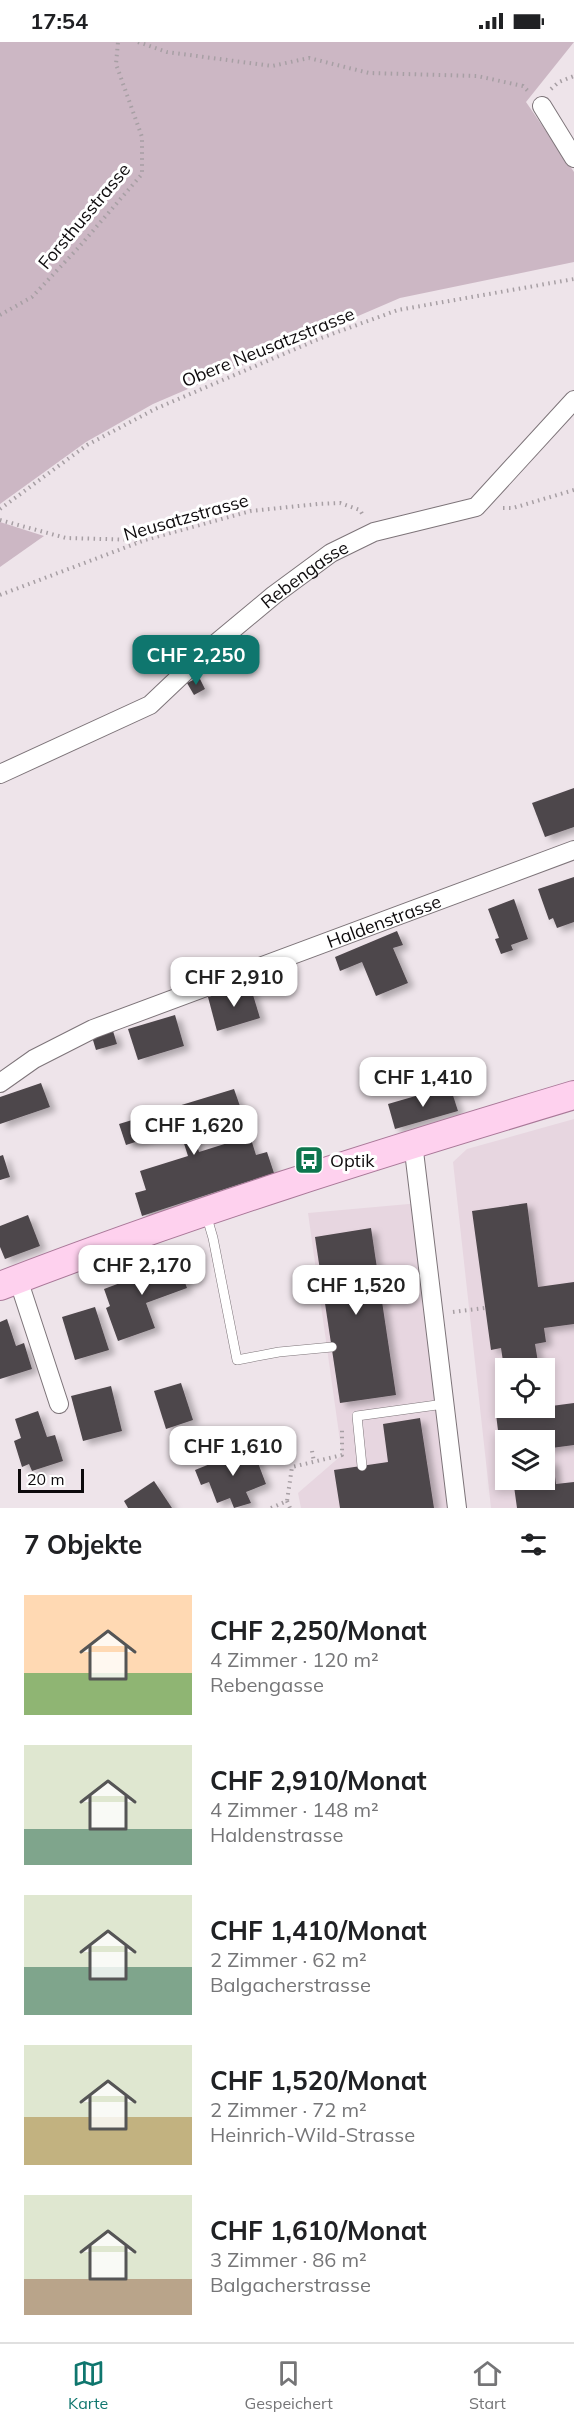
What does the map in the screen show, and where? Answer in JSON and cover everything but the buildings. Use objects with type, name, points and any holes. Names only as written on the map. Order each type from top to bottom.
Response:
[{"type":"main road","points":[[9,1282],[205,1212],[413,1143],[574,1095]]},
{"type":"street","points":[[542,106],[574,158]]},
{"type":"street","points":[[476,507],[574,400]]},
{"type":"street","name":"Rebengasse","points":[[0,774],[150,705],[208,650],[274,595],[331,553],[374,532],[476,507]]},
{"type":"street","name":"Haldenstrasse","points":[[0,1083],[34,1059],[93,1029],[574,850]]},
{"type":"street","points":[[413,1143],[457,1508]]},
{"type":"street","points":[[9,1282],[59,1404]]},
{"type":"lane","points":[[205,1212],[213,1239],[237,1360],[279,1352],[332,1347]]},
{"type":"lane","points":[[362,1466],[357,1416],[444,1404]]},
{"type":"path","name":"Forsthusstrasse","points":[[0,315],[32,297],[142,174],[142,137],[116,64],[118,42]]},
{"type":"path","points":[[138,42],[167,52],[272,66],[309,58],[369,73],[477,76],[523,86],[542,106],[546,93],[559,82],[574,76]]},
{"type":"path","name":"Obere Neusatzstrasse","points":[[0,509],[97,440],[154,409],[321,338],[399,310],[574,279]]},
{"type":"path","points":[[476,507],[513,508],[574,490]]},
{"type":"path","name":"Neusatzstrasse","points":[[0,595],[145,540],[251,511],[340,503],[360,510],[374,532]]},
{"type":"path","points":[[0,520],[66,538],[145,540]]},
{"type":"path","points":[[447,1313],[485,1308]]},
{"type":"path","points":[[290,1508],[287,1501],[292,1467],[342,1455],[341,1435],[346,1420],[357,1416]]},
{"type":"path","points":[[312,1451],[314,1462]]},
{"type":"path","points":[[271,1508],[287,1501]]},
{"type":"shaded area","points":[[0,42],[574,42],[526,102],[574,172],[574,262],[400,298],[153,404],[86,442],[0,504]]},
{"type":"shaded area","points":[[0,522],[44,536],[0,567]]},
{"type":"shaded area","points":[[574,1119],[574,1508],[491,1508],[453,1162],[467,1149]]},
{"type":"shaded area","points":[[420,1203],[458,1508],[301,1508],[298,1493],[342,1455],[308,1213]]},
{"type":"place","name":"Optik","points":[[309,1160]]}]
